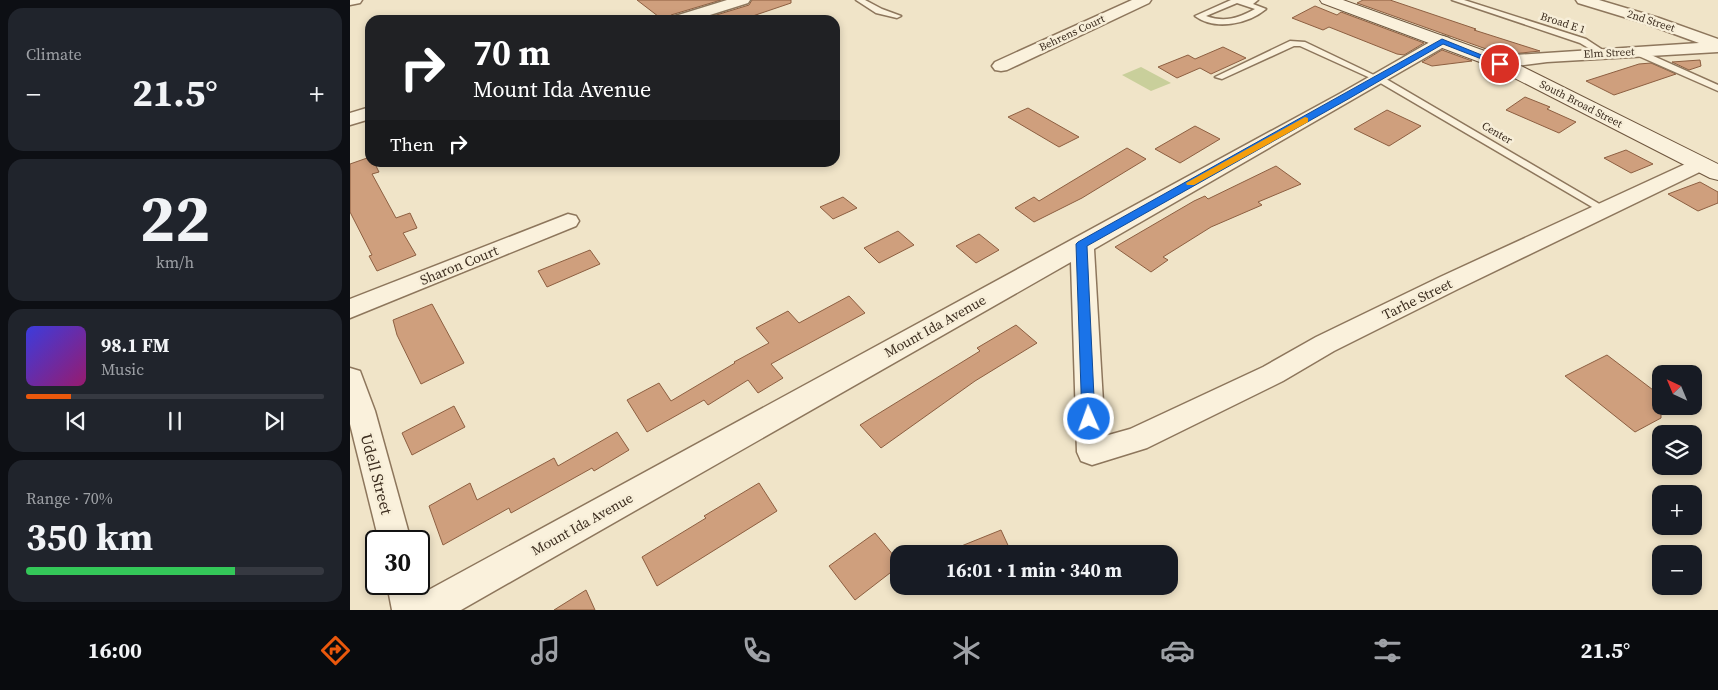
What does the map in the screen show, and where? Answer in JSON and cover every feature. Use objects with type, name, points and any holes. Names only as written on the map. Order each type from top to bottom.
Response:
[{"type":"street","points":[[350,1],[354,0]]},
{"type":"street","points":[[694,15],[743,0]]},
{"type":"street","name":"Behrens Court","points":[[1001,66],[1144,0]]},
{"type":"street","name":"South Broad Street","points":[[1328,0],[1500,64],[1709,169]]},
{"type":"street","name":"2nd Street","points":[[1583,0],[1653,21],[1718,46]]},
{"type":"street","name":"Mount Ida Avenue","points":[[427,610],[1442,41]]},
{"type":"street","name":"Elm Street","points":[[1500,64],[1516,60],[1718,46]]},
{"type":"street","points":[[350,119],[365,114]]},
{"type":"street","name":"Tarhe Street","points":[[1082,244],[1092,452],[1137,439],[1273,374],[1325,344],[1603,209],[1709,169]]},
{"type":"street","name":"Sharon Court","points":[[350,309],[568,221]]},
{"type":"street","name":"Udell Street","points":[[350,379],[361,411],[392,530]]},
{"type":"street","points":[[407,595],[410,610]]},
{"type":"lane","points":[[860,0],[879,11],[896,16]]},
{"type":"lane","points":[[1237,0],[1250,2],[1262,9],[1230,24],[1212,22],[1199,16],[1237,0]]},
{"type":"lane","name":"Broad E 1","points":[[1456,0],[1583,41],[1605,54]]},
{"type":"lane","name":"Center","points":[[1219,77],[1293,42],[1302,44],[1377,79],[1603,209]]},
{"type":"lane","points":[[1637,52],[1718,88]]},
{"type":"green space","points":[[1141,67],[1171,83],[1151,91],[1122,75]]},
{"type":"building","points":[[637,0],[721,0],[671,15],[656,15]]},
{"type":"building","points":[[752,0],[791,0],[791,3],[756,15],[716,15],[749,5]]},
{"type":"building","points":[[1363,0],[1390,0],[1540,51],[1503,55],[1357,3]]},
{"type":"building","points":[[1315,6],[1337,15],[1341,12],[1424,43],[1404,55],[1397,54],[1329,27],[1323,30],[1292,18]]},
{"type":"building","points":[[1223,47],[1246,58],[1211,74],[1200,68],[1177,78],[1158,67],[1188,55],[1195,59]]},
{"type":"building","points":[[1442,50],[1472,61],[1432,66],[1422,62]]},
{"type":"building","points":[[1700,60],[1701,66],[1689,70],[1672,62]]},
{"type":"building","points":[[1651,63],[1676,74],[1614,95],[1586,81],[1639,64]]},
{"type":"building","points":[[1525,97],[1550,107],[1547,109],[1576,122],[1559,133],[1506,110]]},
{"type":"building","points":[[1028,108],[1079,137],[1059,147],[1008,117]]},
{"type":"building","points":[[1387,110],[1421,126],[1389,146],[1354,129]]},
{"type":"building","points":[[1195,126],[1220,139],[1180,163],[1155,149]]},
{"type":"building","points":[[1127,148],[1146,159],[1082,198],[1034,222],[1015,208],[1034,197],[1039,201]]},
{"type":"building","points":[[1626,150],[1653,164],[1631,173],[1604,158]]},
{"type":"building","points":[[365,159],[365,167],[376,167],[379,172],[372,174],[396,218],[410,213],[417,228],[403,233],[416,255],[377,271],[369,256],[372,255],[350,212],[350,164]]},
{"type":"building","points":[[1276,166],[1301,184],[1258,202],[1262,205],[1211,227],[1163,257],[1168,260],[1151,272],[1115,247],[1194,201],[1205,196],[1208,199]]},
{"type":"building","points":[[1700,182],[1718,192],[1718,203],[1698,211],[1668,194]]},
{"type":"building","points":[[843,197],[857,208],[833,219],[820,207]]},
{"type":"building","points":[[898,231],[914,245],[879,263],[864,248]]},
{"type":"building","points":[[979,234],[999,250],[976,263],[956,246]]},
{"type":"building","points":[[590,250],[600,264],[547,287],[538,271]]},
{"type":"building","points":[[849,296],[865,313],[771,364],[783,378],[758,393],[748,380],[708,405],[704,400],[647,432],[627,400],[659,383],[671,401],[769,343],[756,328],[788,311],[799,323]]},
{"type":"building","points":[[432,304],[464,363],[421,384],[397,335],[393,320]]},
{"type":"building","points":[[1016,325],[1037,343],[975,381],[881,448],[860,425],[980,351],[977,348]]},
{"type":"building","points":[[1607,355],[1652,389],[1652,415],[1661,415],[1661,418],[1635,432],[1565,376]]},
{"type":"building","points":[[454,406],[465,427],[412,455],[402,433]]},
{"type":"building","points":[[617,432],[629,450],[594,471],[592,468],[511,513],[509,508],[443,545],[429,506],[470,483],[477,500],[554,458],[558,466]]},
{"type":"building","points":[[759,483],[777,511],[657,586],[642,557],[706,518],[704,516]]},
{"type":"building","points":[[1001,530],[1008,545],[964,545]]},
{"type":"building","points":[[875,533],[890,551],[890,573],[855,600],[829,566]]},
{"type":"building","points":[[586,590],[595,610],[554,610]]},
{"type":"slow traffic","points":[[1191,183],[1305,120]]},
{"type":"route","points":[[1089,419],[1082,244],[1347,97],[1442,41],[1500,64]]}]
